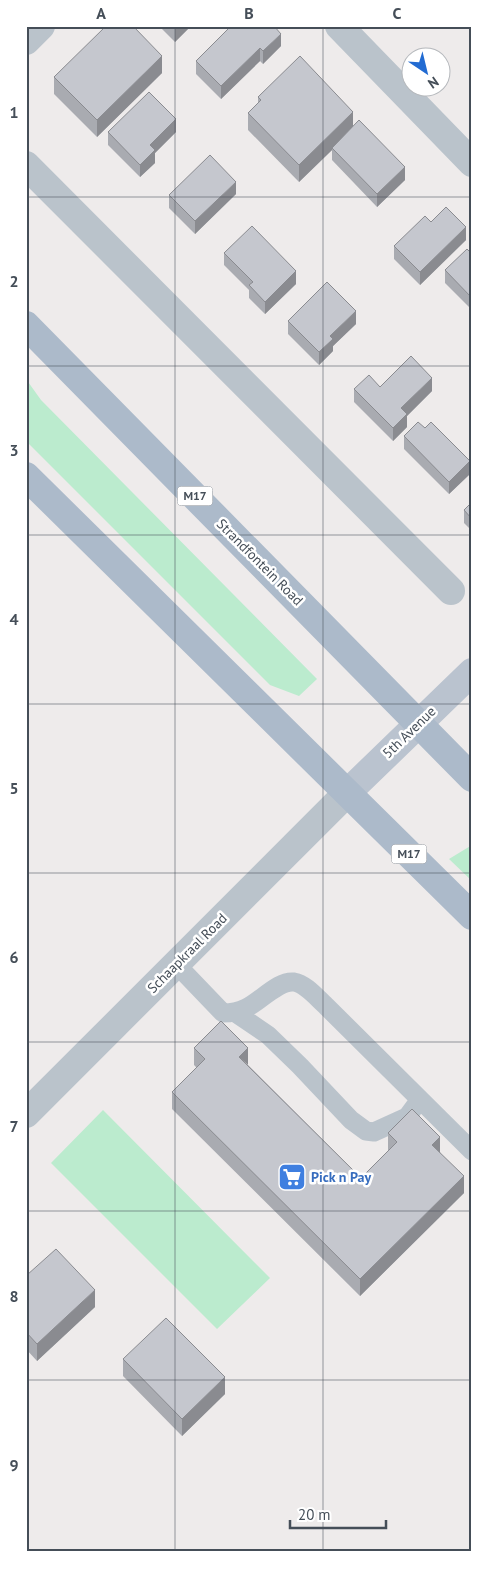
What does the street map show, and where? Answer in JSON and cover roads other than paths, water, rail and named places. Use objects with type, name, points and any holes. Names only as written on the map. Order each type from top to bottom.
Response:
[{"type":"main road","name":"Strandfontein Road","points":[[26,325],[472,778]]},
{"type":"main road","name":"M17","points":[[26,476],[472,916]]},
{"type":"main road","name":"5th Avenue","points":[[347,793],[472,672]]},
{"type":"street","points":[[26,41],[41,26]]},
{"type":"street","points":[[339,26],[472,163]]},
{"type":"street","points":[[26,165],[451,591]]},
{"type":"street","name":"Schaapkraal Road","points":[[26,1114],[347,793]]},
{"type":"lane","points":[[176,964],[223,1013],[246,1008],[285,984],[294,982],[304,987],[326,1006],[472,1151]]},
{"type":"lane","points":[[234,1012],[268,1036],[300,1066],[351,1120],[366,1131],[374,1132],[408,1118],[420,1099]]},
{"type":"place","name":"Pick n Pay","points":[[292,1177]]}]
